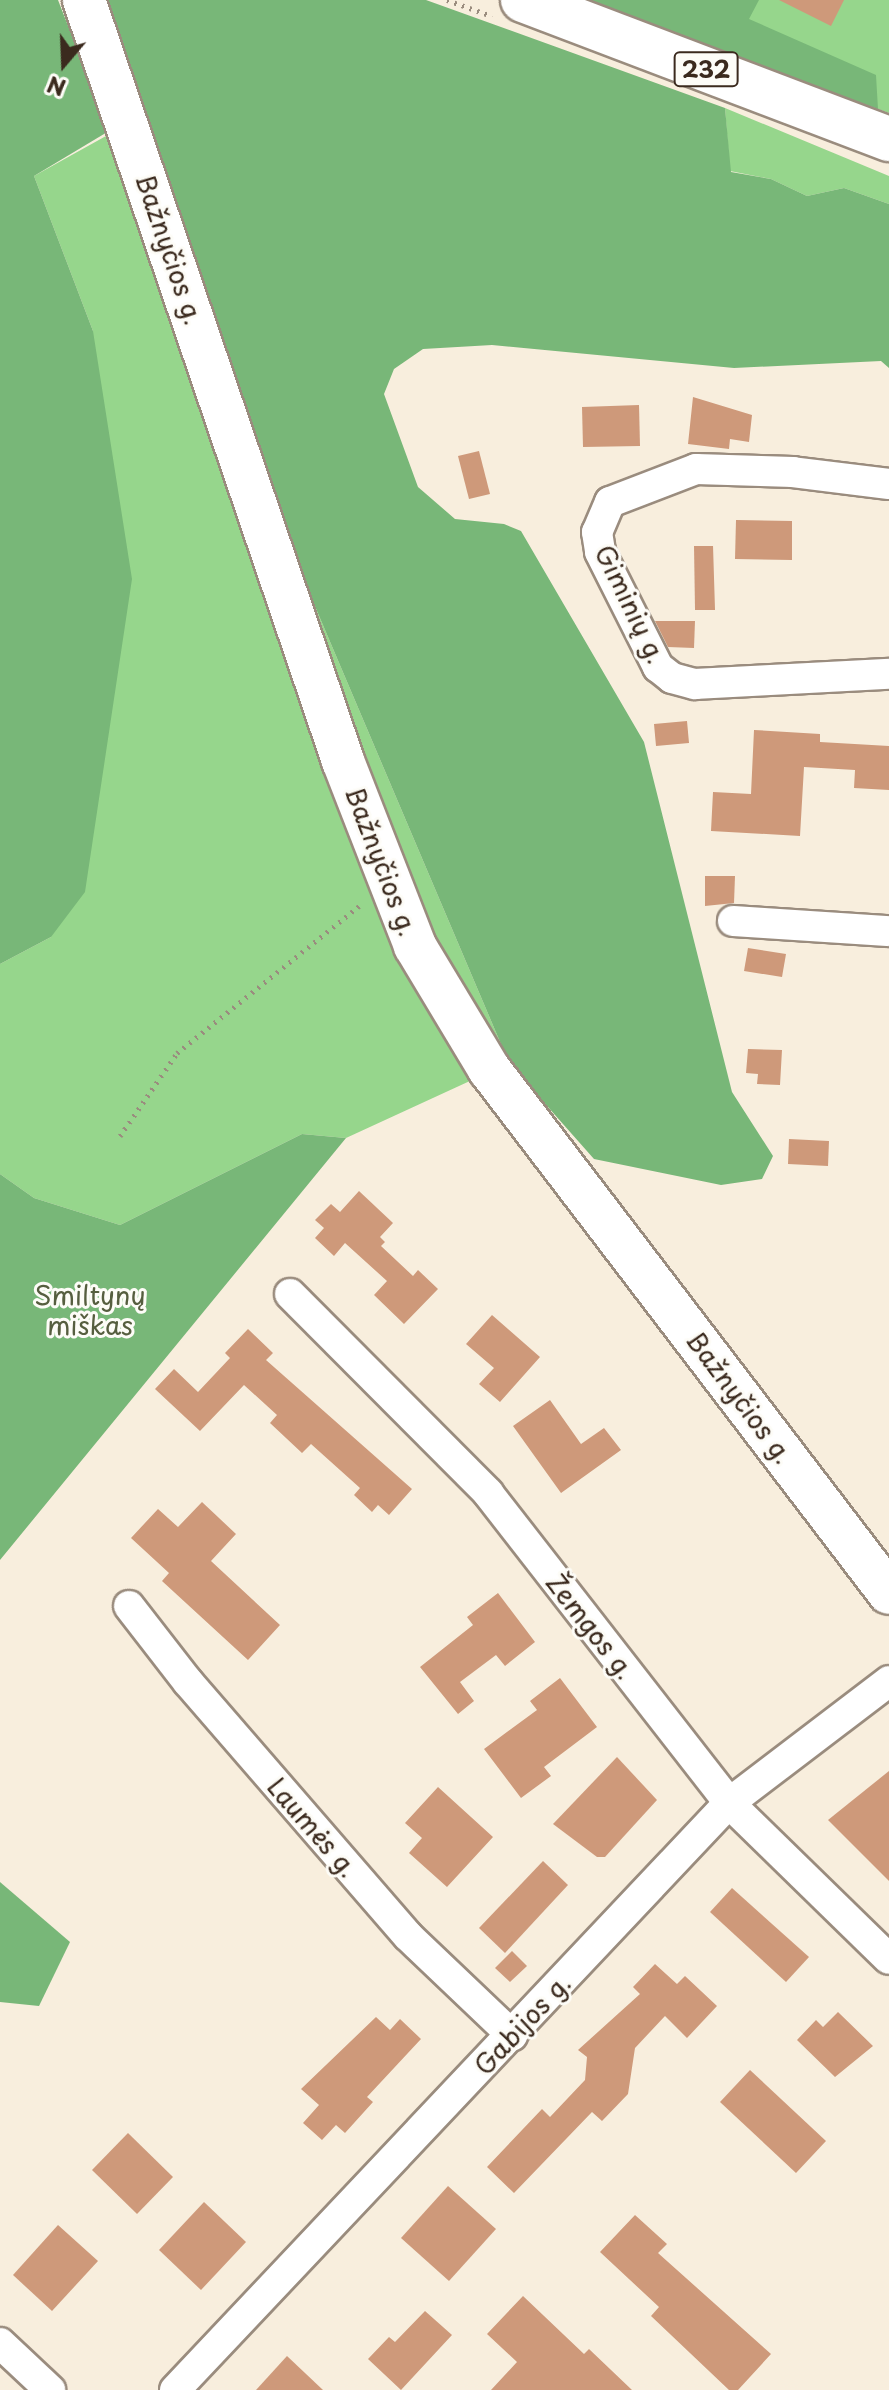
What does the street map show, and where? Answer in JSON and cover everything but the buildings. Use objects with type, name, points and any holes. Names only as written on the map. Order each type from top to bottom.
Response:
[{"type":"main road","name":"232","points":[[523,0],[889,139]]},
{"type":"main road","name":"Bažnyčios g.","points":[[88,5],[343,761],[415,946],[489,1069],[889,1593]]},
{"type":"street","name":"Giminių g.","points":[[889,484],[793,472],[696,469],[610,502],[597,532],[600,552],[651,654],[672,678],[695,684],[889,674]]},
{"type":"street","points":[[733,921],[889,931]]},
{"type":"street","name":"Žemgos g.","points":[[290,1294],[488,1493],[729,1803],[889,1959]]},
{"type":"street","name":"Laumės g.","points":[[129,1606],[188,1682],[408,1936],[512,2035]]},
{"type":"street","name":"Gabijos g.","points":[[175,2390],[729,1803],[889,1681]]},
{"type":"street","points":[[0,2343],[50,2390]]},
{"type":"path","points":[[120,1136],[177,1053],[351,909],[393,889]]},
{"type":"green space","points":[[0,0],[58,0],[109,131],[34,176],[93,331],[132,579],[85,892],[51,937],[0,964]]},
{"type":"green space","points":[[101,0],[426,0],[725,108],[731,172],[771,179],[807,196],[844,188],[889,204],[889,368],[881,361],[734,368],[492,345],[423,349],[394,369],[384,394],[418,487],[455,519],[504,524],[521,531],[644,742],[732,1092],[773,1156],[762,1179],[721,1185],[594,1159],[509,1063],[314,604]]},
{"type":"green space","points":[[579,0],[759,0],[749,19],[876,75],[878,109]]},
{"type":"green space","points":[[889,0],[889,113],[580,2]]},
{"type":"green space","points":[[725,108],[889,176],[889,204],[844,188],[807,196],[771,179],[730,171]]},
{"type":"green space","points":[[142,116],[314,604],[509,1063],[346,1138],[302,1134],[120,1225],[34,1198],[0,1174],[0,964],[51,937],[93,331],[34,176]]},
{"type":"green space","name":"Smiltynų miškas","points":[[302,1134],[346,1138],[0,1560],[0,1174],[34,1198],[120,1225]]},
{"type":"green space","points":[[0,1882],[70,1942],[39,2006],[0,2002]]}]
